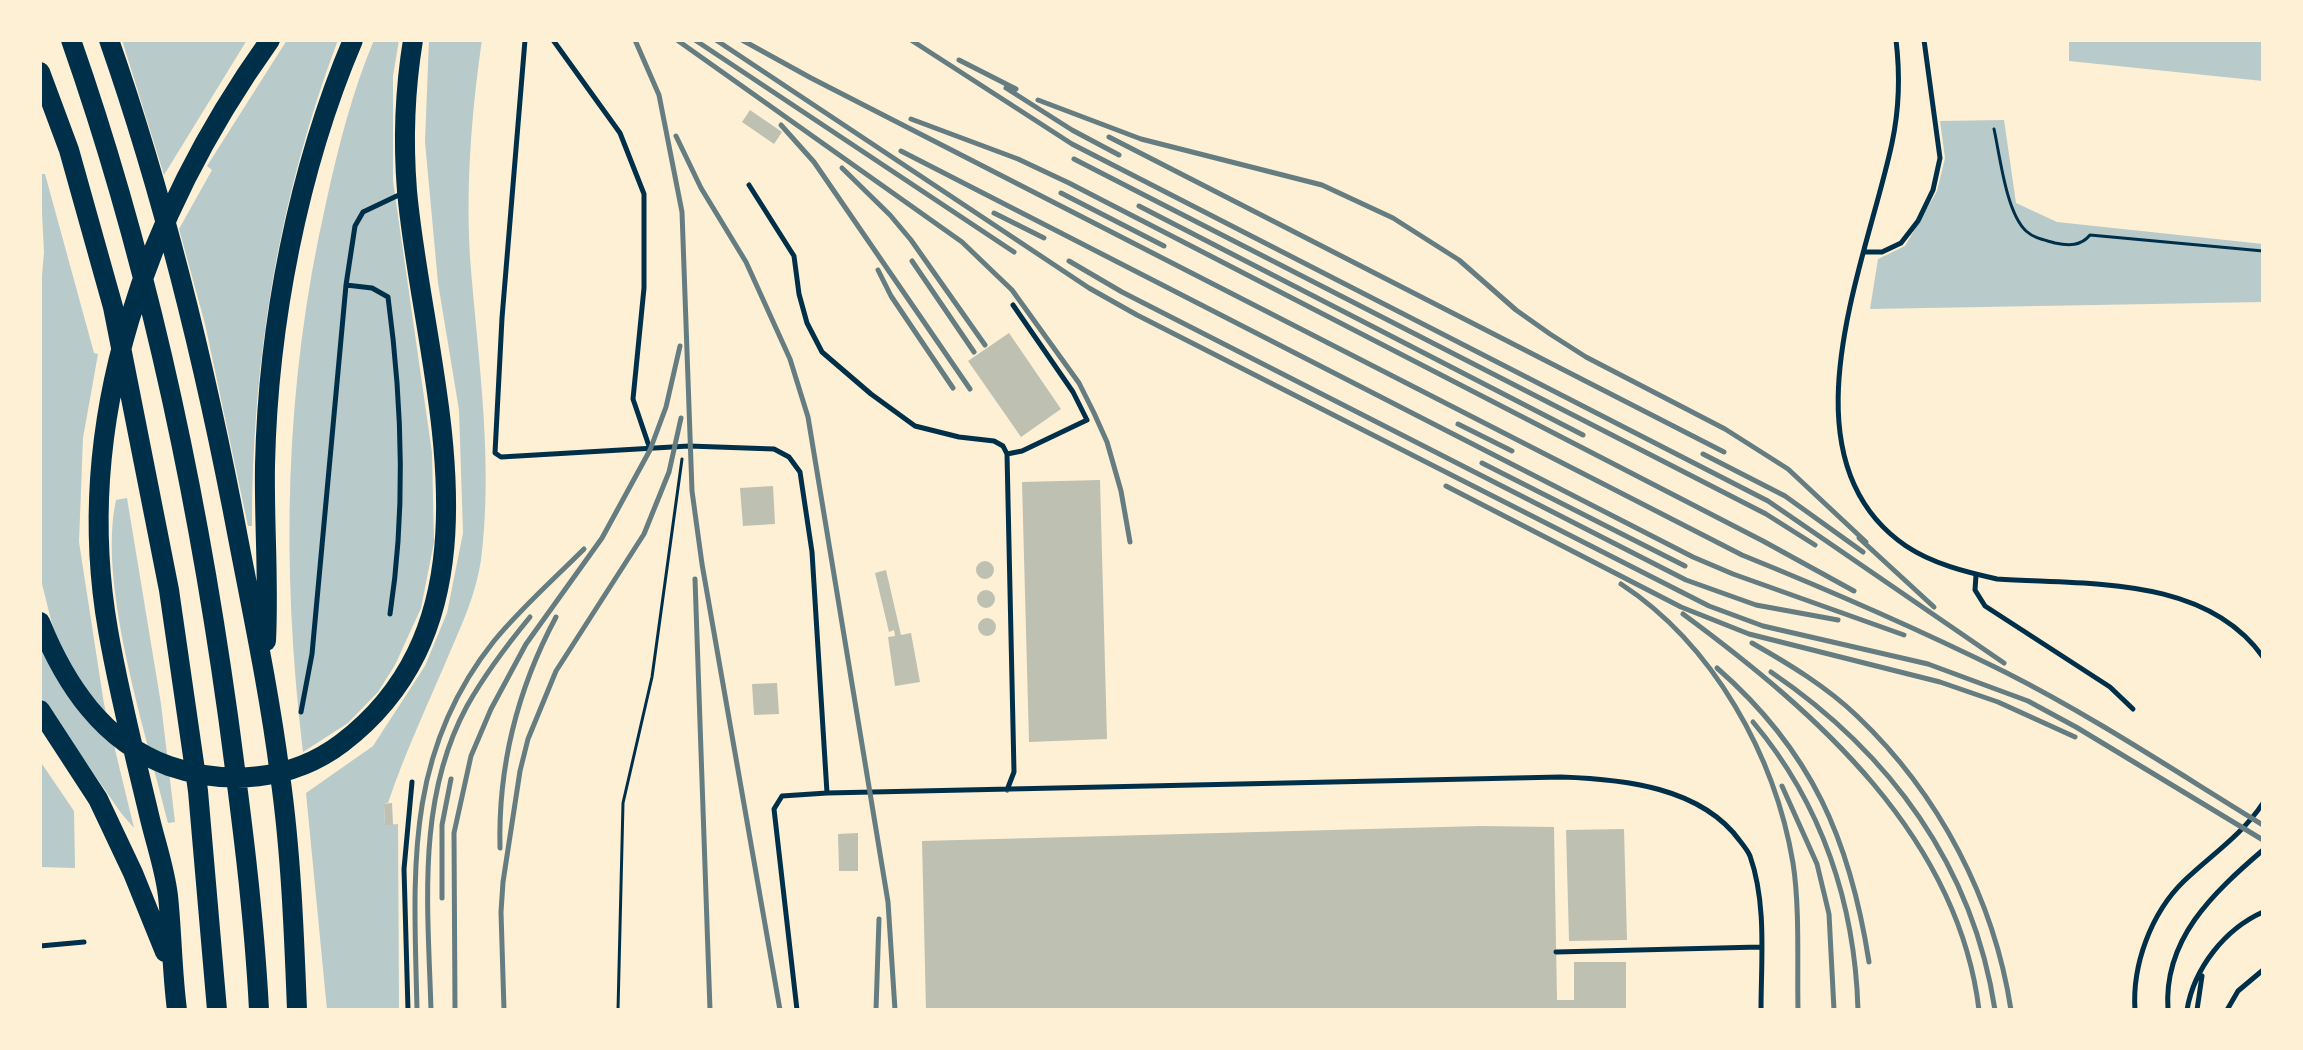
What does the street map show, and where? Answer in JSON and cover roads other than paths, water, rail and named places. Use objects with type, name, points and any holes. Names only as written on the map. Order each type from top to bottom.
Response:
[{"type":"highway","points":[[71,40],[97,113],[150,297],[211,591],[241,810],[259,1010]]},
{"type":"highway","points":[[109,40],[134,113],[202,361],[264,673],[281,777],[294,931],[297,1010]]},
{"type":"highway","points":[[177,1010],[171,967],[168,894],[107,628],[100,570],[101,465],[120,351],[151,251],[200,152],[270,40]]},
{"type":"highway","points":[[264,673],[268,605],[265,464],[275,339],[301,204],[318,141],[353,40]]},
{"type":"highway","points":[[40,622],[71,685],[112,734],[147,757],[186,771],[224,778],[245,778],[290,769],[334,748],[373,717],[397,687],[416,654],[431,612],[445,542],[447,493],[441,417],[407,191],[406,106],[413,40]]},
{"type":"highway","points":[[40,72],[69,150],[113,307],[166,575],[198,791],[217,1010]]},
{"type":"highway","points":[[40,710],[98,799],[133,873],[171,967]]},
{"type":"lane","points":[[525,40],[502,318],[495,453],[501,457],[683,447],[774,449],[789,457],[800,472],[812,552],[827,793]]},
{"type":"lane","points":[[553,40],[620,133],[644,194],[644,288],[633,399],[650,450]]},
{"type":"lane","points":[[1896,40],[1899,69],[1893,141],[1846,330],[1840,371],[1838,421],[1844,461],[1868,510],[1907,546],[1939,563],[1976,575],[2129,588],[2168,595],[2200,606],[2230,622],[2263,657]]},
{"type":"lane","points":[[1864,252],[1882,252],[1901,243],[1918,221],[1933,190],[1940,158],[1924,40]]},
{"type":"lane","points":[[749,185],[794,256],[807,323],[822,352],[915,426],[959,437],[994,441],[1003,446],[1007,454],[1014,772],[1007,790]]},
{"type":"lane","points":[[301,712],[312,654],[346,285],[355,226],[363,212],[407,191]]},
{"type":"lane","points":[[346,285],[372,288],[388,297],[398,417],[399,555],[390,614]]},
{"type":"lane","points":[[1007,454],[1022,451],[1087,420],[1073,392],[1013,305]]},
{"type":"lane","points":[[1976,575],[1975,590],[1985,606],[2110,687],[2133,709]]},
{"type":"lane","points":[[797,1010],[774,809],[782,796],[1475,778],[1604,778],[1681,797],[1706,808],[1730,828],[1750,855],[1760,907],[1761,1010]]},
{"type":"lane","points":[[408,1010],[404,869],[412,782]]},
{"type":"lane","points":[[2135,1010],[2136,977],[2144,947],[2157,918],[2181,884],[2236,834],[2261,806]]},
{"type":"lane","points":[[2168,1010],[2166,987],[2184,934],[2199,912],[2262,851]]},
{"type":"lane","points":[[2187,1010],[2203,968],[2224,937],[2263,912]]},
{"type":"lane","points":[[40,946],[84,942]]},
{"type":"lane","points":[[1556,952],[1760,947]]},
{"type":"lane","points":[[2197,1010],[2203,968]]},
{"type":"lane","points":[[2227,1010],[2238,991],[2263,970]]},
{"type":"railway","points":[[635,40],[659,95],[682,212],[692,491],[780,1010]]},
{"type":"railway","points":[[677,40],[962,242],[1012,290],[1079,383],[1094,413],[1107,442],[1121,491],[1130,542]]},
{"type":"railway","points":[[695,40],[1014,252]]},
{"type":"railway","points":[[716,40],[1089,288],[1137,315],[1709,606],[1763,626],[1928,664],[2028,701],[2263,840]]},
{"type":"railway","points":[[742,40],[1742,555],[1874,611],[2038,689],[2263,825]]},
{"type":"railway","points":[[911,40],[1072,144],[1768,501],[2004,663]]},
{"type":"railway","points":[[959,60],[1016,89]]},
{"type":"railway","points":[[1006,88],[1072,130],[1119,155]]},
{"type":"railway","points":[[1038,100],[1141,139],[1322,185],[1393,218],[1459,260],[1516,310],[1586,357],[1725,429],[1788,469],[1866,542]]},
{"type":"railway","points":[[911,119],[1018,159],[1069,183],[1854,591]]},
{"type":"railway","points":[[781,125],[814,162],[970,389]]},
{"type":"railway","points":[[676,136],[701,188],[746,262],[790,359],[808,417],[888,902],[895,1010]]},
{"type":"railway","points":[[1109,137],[1724,452]]},
{"type":"railway","points":[[901,151],[1693,557],[1904,635]]},
{"type":"railway","points":[[1074,159],[1766,514],[1815,545]]},
{"type":"railway","points":[[842,168],[911,240],[985,345]]},
{"type":"railway","points":[[1061,193],[1164,246]]},
{"type":"railway","points":[[1139,206],[1583,435]]},
{"type":"railway","points":[[994,213],[1044,238]]},
{"type":"railway","points":[[912,261],[974,352]]},
{"type":"railway","points":[[1069,261],[1122,292],[1686,580],[1756,605],[1838,620]]},
{"type":"railway","points":[[878,270],[891,296],[953,388]]},
{"type":"railway","points":[[455,1010],[454,833],[471,756],[491,709],[526,644],[602,538],[650,450],[666,407],[680,346]]},
{"type":"railway","points":[[504,1010],[503,882],[528,739],[556,671],[644,534],[669,472],[681,418]]},
{"type":"railway","points":[[1458,424],[1512,451]]},
{"type":"railway","points":[[1703,454],[1785,496],[1863,552]]},
{"type":"railway","points":[[1482,463],[1685,566]]},
{"type":"railway","points":[[1446,486],[1681,607],[1749,634],[1940,682],[1998,702],[2075,737]]},
{"type":"railway","points":[[1859,538],[1934,607]]},
{"type":"railway","points":[[417,1010],[415,911],[420,817],[429,772],[443,728],[464,684],[494,641],[584,549]]},
{"type":"railway","points":[[695,579],[710,1010]]},
{"type":"railway","points":[[1621,584],[1685,638],[1712,671],[1735,706],[1772,783],[1784,823],[1795,880],[1798,1010]]},
{"type":"railway","points":[[1683,614],[1733,652],[1830,736],[1873,784],[1911,834],[1943,888],[1966,947],[1979,1010]]},
{"type":"railway","points":[[431,1010],[429,855],[439,779],[467,706],[530,617]]},
{"type":"railway","points":[[500,848],[503,788],[513,729],[531,672],[556,617]]},
{"type":"railway","points":[[1752,643],[1807,676],[1845,705],[1886,746],[1913,779],[1937,814],[1976,889],[2003,969],[2011,1010]]},
{"type":"railway","points":[[1717,668],[1750,699],[1778,732],[1822,800],[1851,876],[1869,962]]},
{"type":"railway","points":[[1771,672],[1814,704],[1853,739],[1919,817],[1946,861],[1967,908],[1984,957],[1995,1010]]},
{"type":"railway","points":[[1753,722],[1798,787],[1830,857],[1850,932],[1858,1010]]},
{"type":"railway","points":[[442,898],[442,825],[451,779]]},
{"type":"railway","points":[[1782,786],[1817,864],[1829,914],[1834,1010]]},
{"type":"railway","points":[[876,1010],[879,919]]}]
